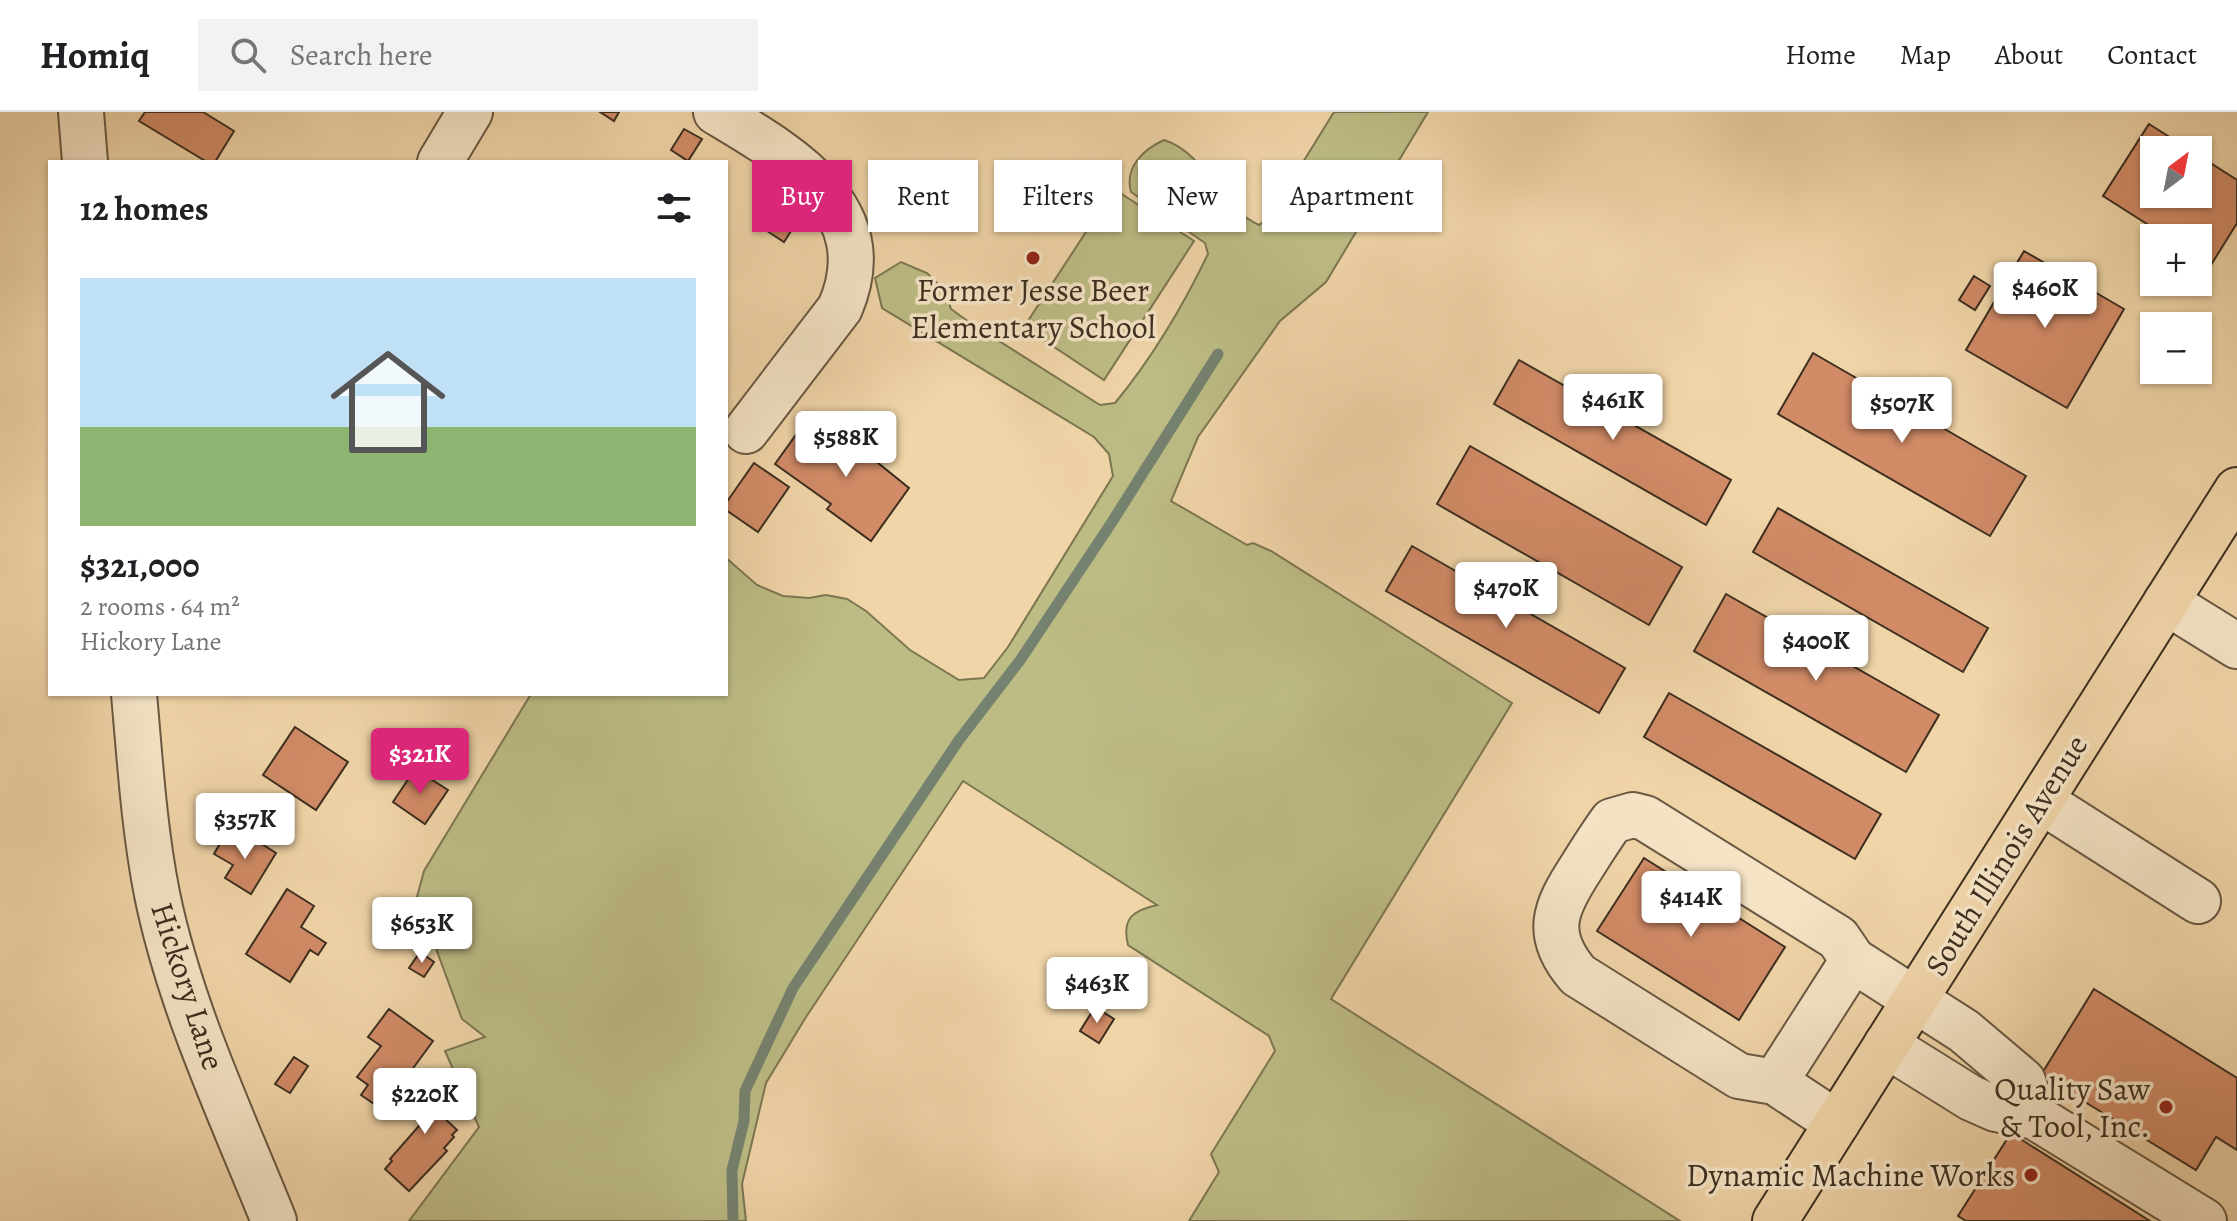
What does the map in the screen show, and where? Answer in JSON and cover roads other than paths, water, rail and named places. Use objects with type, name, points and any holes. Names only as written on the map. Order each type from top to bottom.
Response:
[{"type":"main road","name":"South Illinois Avenue","points":[[1775,1221],[2237,490]]},
{"type":"street","points":[[81,112],[85,160]]},
{"type":"street","points":[[441,160],[470,112]]},
{"type":"street","points":[[716,112],[785,154],[825,192],[846,232],[852,271],[840,308],[746,431]]},
{"type":"street","points":[[2166,602],[2237,646]]},
{"type":"street","name":"Hickory Lane","points":[[134,696],[149,849],[169,939],[195,1023],[274,1221]]},
{"type":"street","points":[[2041,801],[2198,901]]},
{"type":"street","points":[[1837,1123],[1775,1082],[1739,1076],[1578,975],[1567,962],[1556,924],[1559,902],[1612,821],[1633,815],[1645,818],[1838,938],[1853,960],[1964,1031],[2023,1081],[2035,1117]]},
{"type":"street","points":[[1775,1082],[1853,960]]},
{"type":"street","points":[[1886,1045],[1971,1098],[1996,1109],[2035,1117],[2204,1221]]},
{"type":"waterway","points":[[733,1221],[732,1170],[744,1121],[745,1091],[793,988],[959,740],[1021,659],[1218,354]]},
{"type":"place","name":"Former Jesse Beer Elementary School","points":[[1033,258]]},
{"type":"place","name":"Quality Saw & Tool, Inc.","points":[[2166,1107]]},
{"type":"place","name":"Dynamic Machine Works","points":[[2031,1175]]}]
